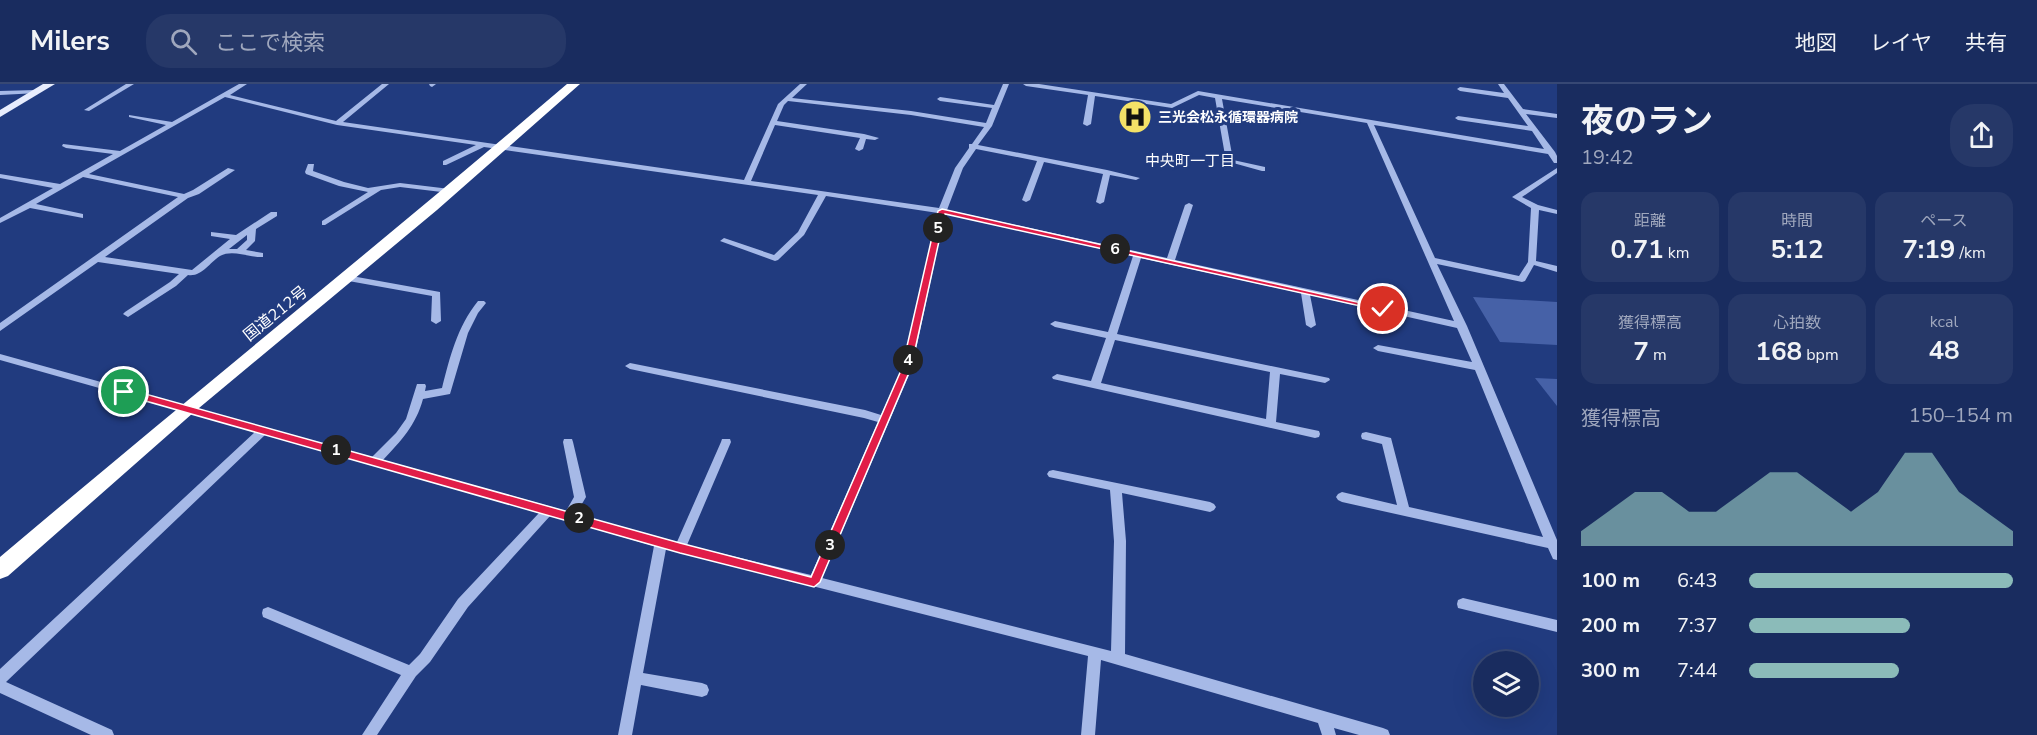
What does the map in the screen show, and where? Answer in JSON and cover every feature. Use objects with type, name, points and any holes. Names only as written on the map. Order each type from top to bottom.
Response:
[{"type":"highway","name":"国道212号","points":[[0,570],[187,409],[450,191],[574,84]]},
{"type":"main road","points":[[0,114],[50,84]]},
{"type":"street","points":[[87,110],[131,84]]},
{"type":"street","points":[[0,222],[244,84]]},
{"type":"street","points":[[337,123],[386,84]]},
{"type":"street","points":[[746,183],[781,104],[804,84]]},
{"type":"street","points":[[814,582],[906,368],[942,211],[959,168],[988,126],[1006,84]]},
{"type":"street","points":[[1026,84],[1172,105],[1198,93],[1551,152]]},
{"type":"street","points":[[1196,84],[1198,93]]},
{"type":"street","points":[[1501,84],[1557,161]]},
{"type":"street","points":[[1460,89],[1509,96]]},
{"type":"street","points":[[0,93],[36,92]]},
{"type":"street","points":[[225,94],[337,123],[942,211],[1462,326]]},
{"type":"street","points":[[1087,124],[1092,94]]},
{"type":"street","points":[[1218,96],[1230,161],[1262,170]]},
{"type":"street","points":[[787,99],[911,113],[988,126]]},
{"type":"street","points":[[940,99],[996,107]]},
{"type":"street","points":[[1521,111],[1557,116]]},
{"type":"street","points":[[131,116],[173,124]]},
{"type":"street","points":[[1458,118],[1532,129]]},
{"type":"street","points":[[773,123],[875,138]]},
{"type":"street","points":[[1370,123],[1462,326],[1555,550]]},
{"type":"street","points":[[859,149],[864,136]]},
{"type":"street","points":[[446,163],[481,145]]},
{"type":"street","points":[[66,146],[121,153]]},
{"type":"street","points":[[972,147],[1136,178]]},
{"type":"street","points":[[1026,200],[1041,160]]},
{"type":"street","points":[[311,166],[309,172],[342,184],[377,190]]},
{"type":"street","points":[[0,328],[185,196],[196,192],[231,170]]},
{"type":"street","points":[[1557,170],[1516,197],[1535,207],[1557,212]]},
{"type":"street","points":[[1100,202],[1107,172]]},
{"type":"street","points":[[83,175],[185,196]]},
{"type":"street","points":[[0,176],[61,187]]},
{"type":"street","points":[[325,223],[377,190],[400,185],[450,191]]},
{"type":"street","points":[[724,241],[775,258],[801,233],[823,194]]},
{"type":"street","points":[[29,205],[80,216]]},
{"type":"street","points":[[1170,261],[1189,205]]},
{"type":"street","points":[[1432,260],[1521,279],[1532,262],[1535,207]]},
{"type":"street","points":[[97,259],[194,273],[237,238],[274,214]]},
{"type":"street","points":[[239,251],[251,241],[252,230]]},
{"type":"street","points":[[214,234],[237,238]]},
{"type":"street","points":[[219,252],[239,251],[260,255]]},
{"type":"street","points":[[1095,385],[1138,254]]},
{"type":"street","points":[[1532,262],[1557,268]]},
{"type":"street","points":[[128,314],[173,284],[186,272]]},
{"type":"street","points":[[346,278],[437,294],[436,321]]},
{"type":"street","points":[[1305,291],[1311,325]]},
{"type":"street","points":[[375,461],[408,427],[416,411],[420,391],[446,391],[470,315],[481,303]]},
{"type":"street","points":[[1054,324],[1325,380]]},
{"type":"street","points":[[1378,348],[1479,367]]},
{"type":"street","points":[[0,357],[680,548],[1095,652],[1383,735]]},
{"type":"street","points":[[630,366],[865,414],[884,420]]},
{"type":"street","points":[[1271,424],[1275,370]]},
{"type":"street","points":[[1057,377],[1315,434]]},
{"type":"street","points":[[0,678],[264,430]]},
{"type":"street","points":[[1366,436],[1387,441],[1404,511]]},
{"type":"street","points":[[568,442],[579,497],[569,516]]},
{"type":"street","points":[[680,548],[726,442]]},
{"type":"street","points":[[1053,474],[1210,507]]},
{"type":"street","points":[[1116,488],[1120,542],[1118,659]]},
{"type":"street","points":[[1342,497],[1555,550]]},
{"type":"street","points":[[369,735],[411,672],[425,658],[464,603],[549,510]]},
{"type":"street","points":[[625,735],[661,542]]},
{"type":"street","points":[[1463,604],[1557,626]]},
{"type":"street","points":[[268,613],[411,672]]},
{"type":"street","points":[[1088,735],[1095,652]]},
{"type":"street","points":[[636,678],[702,690]]},
{"type":"street","points":[[0,686],[104,734]]},
{"type":"street","points":[[1324,718],[1329,735]]},
{"type":"building","points":[[1473,297],[1557,302],[1557,345],[1500,342]]},
{"type":"building","points":[[1535,378],[1557,379],[1557,406]]},
{"type":"place","name":"三光会松永循環器病院","points":[[1135,117]]},
{"type":"district","name":"中央町一丁目","points":[[1190,161]]},
{"type":"route","points":[[124,392],[680,548],[814,582],[906,368],[942,211],[1383,309]]}]
